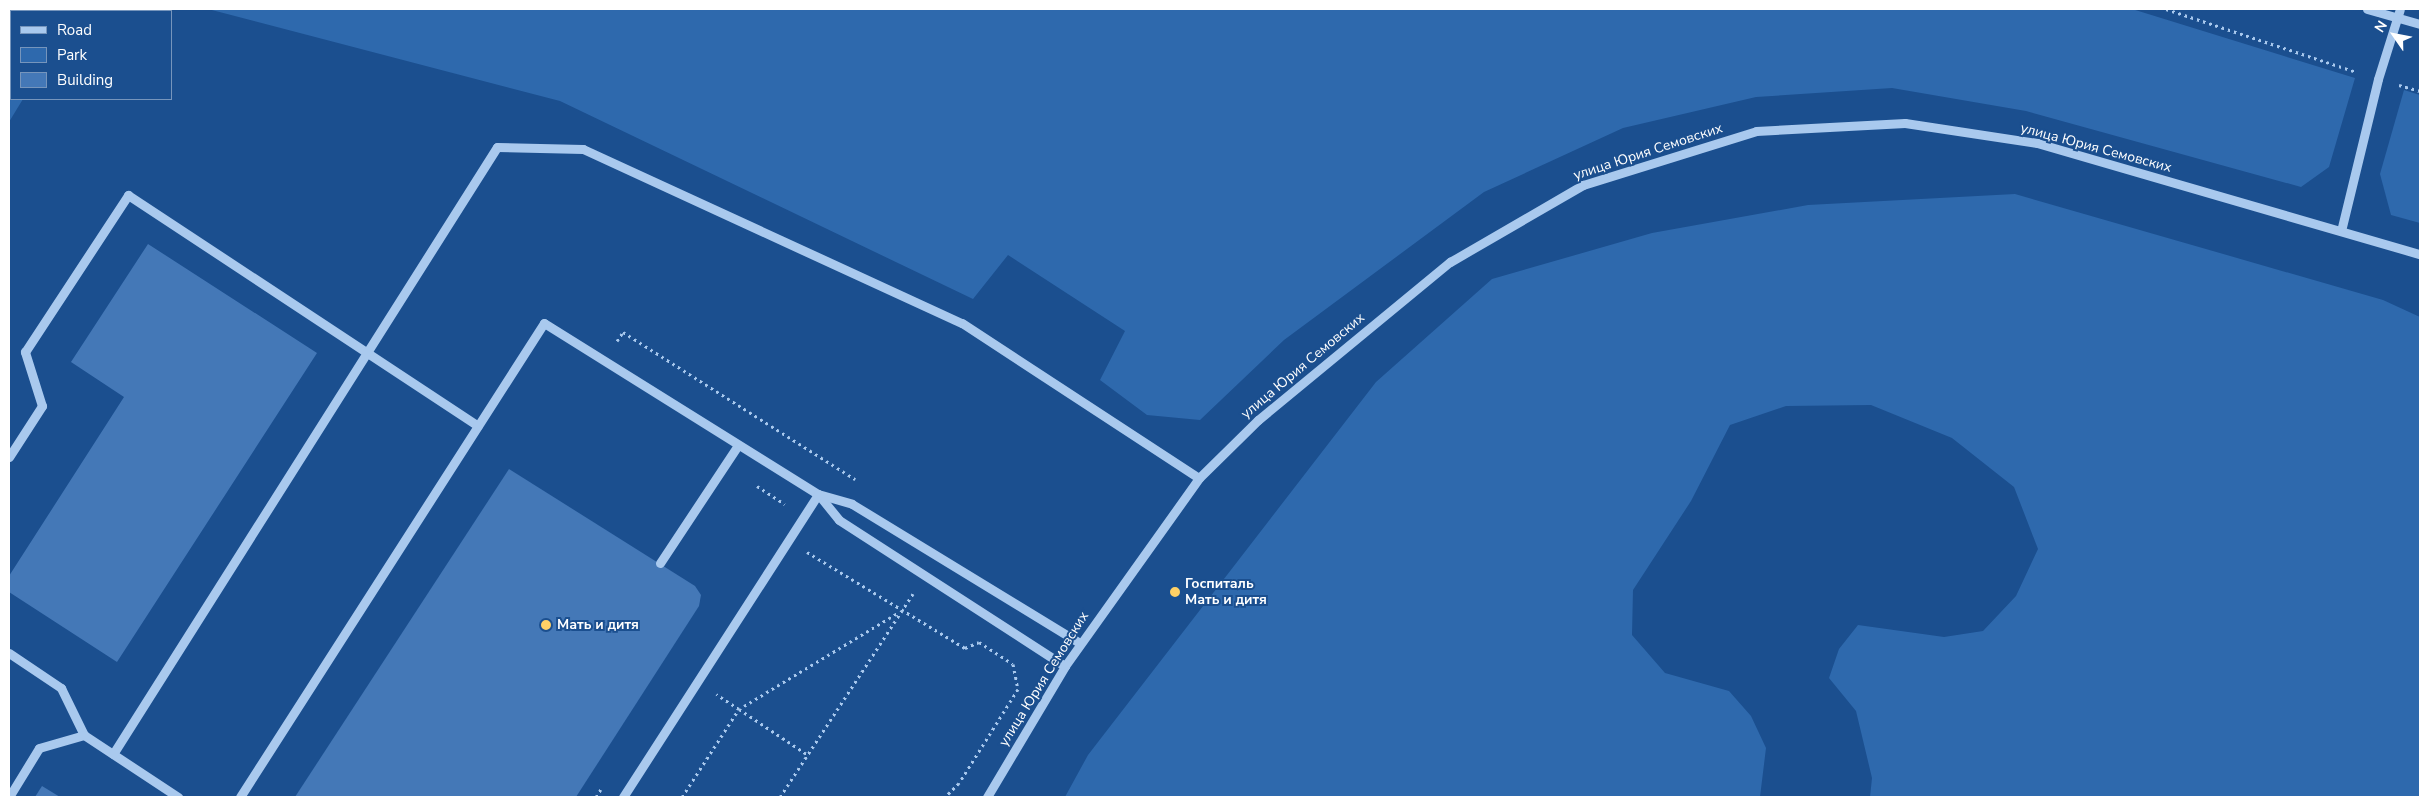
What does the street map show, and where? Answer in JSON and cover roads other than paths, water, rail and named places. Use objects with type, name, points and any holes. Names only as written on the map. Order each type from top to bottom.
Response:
[{"type":"street","points":[[2367,9],[2398,13],[2420,24]]},
{"type":"street","points":[[2341,231],[2378,79],[2398,13]]},
{"type":"street","name":"улица Юрия Семовских","points":[[987,797],[1080,643],[1199,478],[1258,420],[1450,262],[1583,185],[1756,131],[1905,123],[2037,143],[2420,254]]},
{"type":"street","points":[[113,754],[368,354],[497,147],[583,149],[962,323],[1199,478]]},
{"type":"street","points":[[9,457],[42,406],[25,352],[128,194],[478,426]]},
{"type":"street","points":[[240,797],[544,323],[818,494],[852,504],[1080,643]]},
{"type":"street","points":[[660,563],[738,445]]},
{"type":"street","points":[[818,494],[839,520],[1065,666]]},
{"type":"street","points":[[623,797],[818,494]]},
{"type":"street","points":[[9,653],[61,688],[84,735],[178,797]]},
{"type":"street","points":[[9,797],[40,748],[84,735]]},
{"type":"place","name":"Госпиталь Мать и дитя","points":[[1175,592]]},
{"type":"place","name":"Мать и дитя","points":[[546,625]]}]
